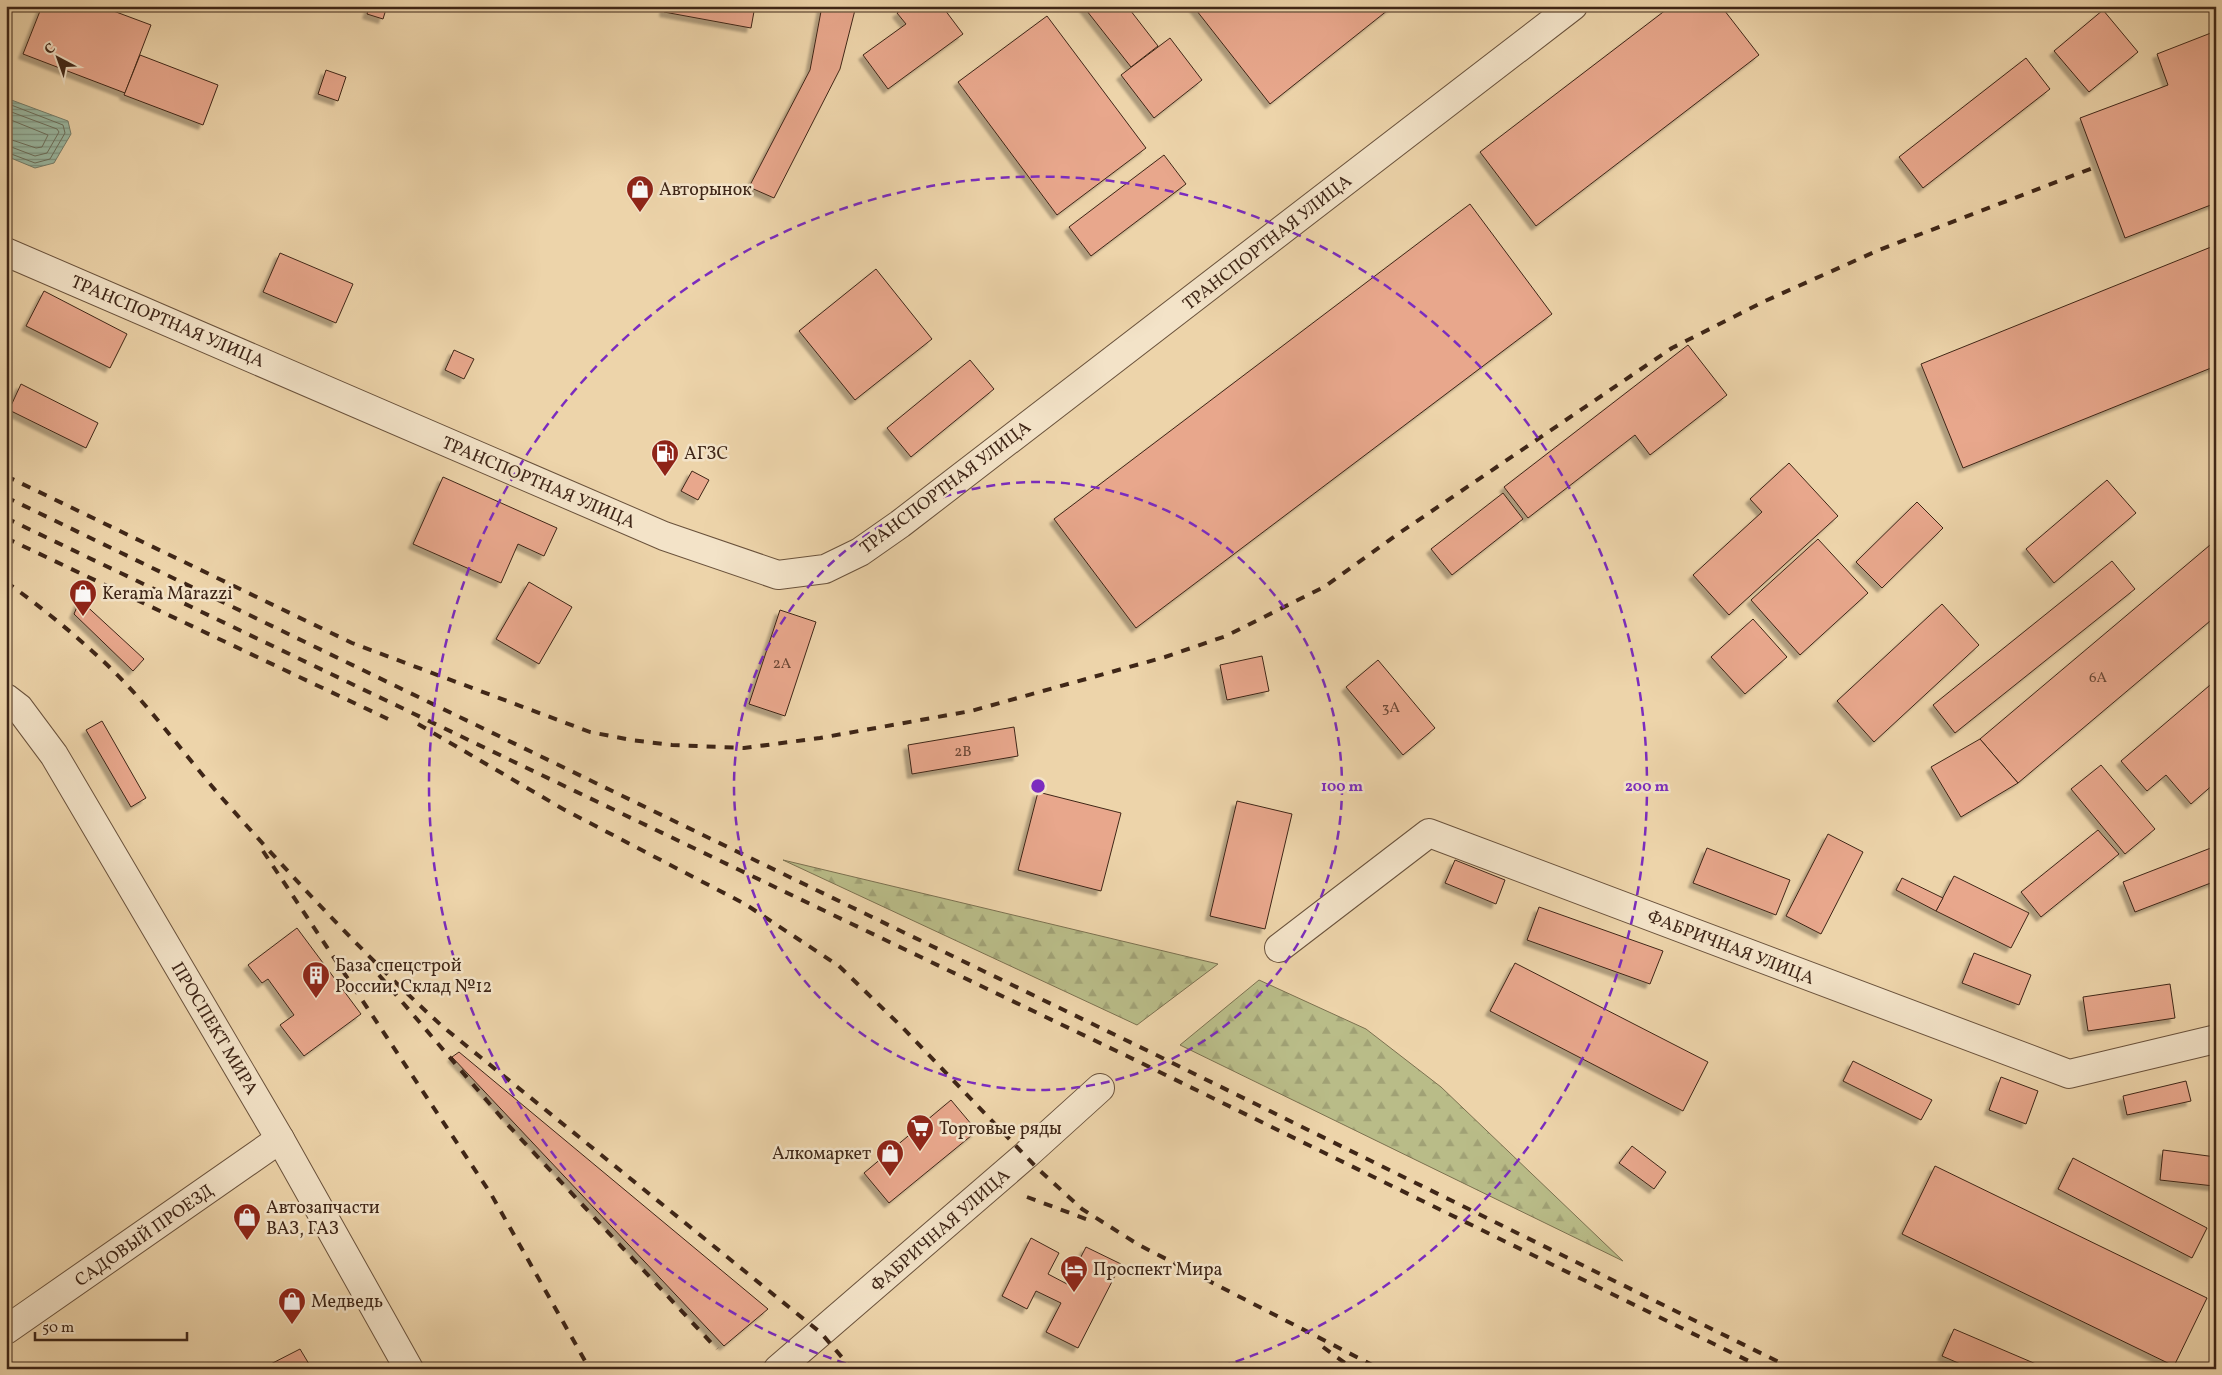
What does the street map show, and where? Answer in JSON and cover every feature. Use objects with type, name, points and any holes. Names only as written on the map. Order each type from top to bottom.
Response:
[{"type":"street","name":"ТРАНСПОРТНАЯ УЛИЦА","points":[[6,252],[664,536],[778,575],[825,569],[860,552],[900,524],[1573,6]]},
{"type":"street","name":"ПРОСПЕКТ МИРА","points":[[6,698],[19,708],[54,755],[280,1138],[409,1369]]},
{"type":"street","name":"ФАБРИЧНАЯ УЛИЦА","points":[[1279,948],[1429,833],[2069,1074],[2216,1039]]},
{"type":"street","name":"ФАБРИЧНАЯ УЛИЦА","points":[[778,1369],[1019,1161],[1100,1088]]},
{"type":"street","name":"САДОВЫЙ ПРОЕЗД","points":[[6,1330],[280,1138]]},
{"type":"green space","points":[[783,860],[1218,964],[1137,1025]]},
{"type":"green space","points":[[1259,980],[1366,1029],[1441,1087],[1623,1261],[1180,1045]]},
{"type":"water","points":[[6,98],[68,121],[71,134],[54,163],[35,168],[6,156]]},
{"type":"building","points":[[42,6],[100,6],[151,25],[125,93],[23,54]]},
{"type":"building","points":[[370,6],[387,6],[383,19],[367,14]]},
{"type":"building","points":[[665,6],[755,6],[751,28],[664,12]]},
{"type":"building","points":[[822,6],[856,6],[840,69],[774,198],[749,187],[810,70]]},
{"type":"building","points":[[907,6],[942,6],[963,34],[888,89],[863,55],[906,24],[897,13]]},
{"type":"building","points":[[1083,6],[1127,6],[1158,46],[1131,67]]},
{"type":"building","points":[[1193,6],[1393,6],[1270,104]]},
{"type":"building","points":[[1671,6],[1721,6],[1759,55],[1536,226],[1480,152]]},
{"type":"building","points":[[2103,10],[2138,52],[2089,92],[2054,51]]},
{"type":"building","points":[[1047,16],[1146,148],[1057,215],[958,82]]},
{"type":"building","points":[[2216,31],[2216,203],[2125,238],[2080,118],[2168,85],[2157,54]]},
{"type":"building","points":[[1170,38],[1202,80],[1154,118],[1121,75]]},
{"type":"building","points":[[140,55],[218,85],[203,125],[124,95]]},
{"type":"building","points":[[2026,58],[2050,89],[1923,188],[1899,157]]},
{"type":"building","points":[[326,70],[346,77],[338,101],[318,94]]},
{"type":"building","points":[[1164,155],[1186,184],[1091,256],[1069,227]]},
{"type":"building","points":[[1470,204],[1552,314],[1136,628],[1054,519]]},
{"type":"building","points":[[2216,245],[2216,366],[1963,468],[1921,364]]},
{"type":"building","points":[[280,253],[353,284],[336,323],[263,292]]},
{"type":"building","points":[[876,269],[932,339],[855,400],[799,331]]},
{"type":"building","points":[[44,291],[127,334],[110,368],[26,326]]},
{"type":"building","points":[[1688,345],[1727,395],[1650,455],[1635,435],[1528,518],[1504,487]]},
{"type":"building","points":[[454,350],[474,359],[464,379],[445,370]]},
{"type":"building","points":[[970,360],[994,389],[911,457],[887,428]]},
{"type":"building","points":[[21,384],[98,423],[86,448],[9,410]]},
{"type":"building","points":[[1789,463],[1838,516],[1729,615],[1693,575],[1762,512],[1750,499]]},
{"type":"building","points":[[692,471],[709,480],[698,500],[681,491]]},
{"type":"building","points":[[443,477],[557,528],[544,556],[518,544],[501,583],[413,544]]},
{"type":"building","points":[[2107,480],[2136,513],[2054,583],[2026,549]]},
{"type":"building","points":[[1503,493],[1523,519],[1452,575],[1431,549]]},
{"type":"building","points":[[1917,502],[1943,528],[1882,588],[1856,562]]},
{"type":"building","points":[[1818,539],[1868,593],[1800,655],[1751,600]]},
{"type":"building","points":[[2216,540],[2216,616],[2018,783],[1980,739]]},
{"type":"building","points":[[2112,561],[2135,589],[1955,733],[1933,705]]},
{"type":"building","points":[[529,582],[572,607],[539,664],[496,639]]},
{"type":"building","points":[[80,600],[144,659],[133,671],[74,614]]},
{"type":"building","points":[[1942,604],[1979,645],[1874,742],[1837,701]]},
{"type":"building","points":[[780,610],[816,622],[785,716],[749,704]]},
{"type":"building","points":[[1753,619],[1787,657],[1745,694],[1711,657]]},
{"type":"building","points":[[1262,656],[1269,691],[1227,700],[1220,665]]},
{"type":"building","points":[[1378,660],[1435,728],[1403,755],[1346,687]]},
{"type":"building","points":[[2216,680],[2216,782],[2191,804],[2166,775],[2147,791],[2121,761]]},
{"type":"building","points":[[102,721],[146,798],[131,807],[86,730]]},
{"type":"building","points":[[1014,727],[1018,756],[912,774],[908,745]]},
{"type":"building","points":[[1980,739],[2018,783],[1961,817],[1931,767]]},
{"type":"building","points":[[2101,765],[2155,829],[2125,854],[2071,789]]},
{"type":"building","points":[[1038,792],[1121,813],[1101,891],[1018,870]]},
{"type":"building","points":[[1237,801],[1292,814],[1265,929],[1210,916]]},
{"type":"building","points":[[2098,830],[2119,854],[2041,917],[2021,892]]},
{"type":"building","points":[[1828,834],[1863,852],[1821,934],[1786,916]]},
{"type":"building","points":[[2216,846],[2216,881],[2135,912],[2123,882]]},
{"type":"building","points":[[1707,848],[1790,880],[1776,915],[1693,883]]},
{"type":"building","points":[[1455,860],[1505,880],[1496,904],[1445,883]]},
{"type":"building","points":[[1954,876],[2029,913],[2011,948],[1936,911]]},
{"type":"building","points":[[1902,878],[1943,898],[1936,911],[1896,890]]},
{"type":"building","points":[[1539,907],[1663,951],[1650,984],[1527,940]]},
{"type":"building","name":"База спецстрой России. Склад №12","points":[[297,928],[361,1014],[304,1056],[280,1025],[294,1015],[268,979],[262,983],[248,965]]},
{"type":"building","points":[[1974,953],[2031,975],[2019,1005],[1962,983]]},
{"type":"building","points":[[1515,963],[1708,1062],[1683,1111],[1490,1011]]},
{"type":"building","points":[[2170,984],[2175,1018],[2088,1031],[2083,997]]},
{"type":"building","points":[[459,1052],[768,1309],[724,1346],[452,1057]]},
{"type":"building","points":[[1853,1061],[1932,1100],[1921,1120],[1843,1081]]},
{"type":"building","points":[[2001,1077],[2038,1091],[2026,1124],[1989,1110]]},
{"type":"building","points":[[2186,1081],[2191,1101],[2127,1115],[2123,1096]]},
{"type":"building","name":"Торговые ряды","points":[[951,1100],[977,1131],[889,1203],[864,1173]]},
{"type":"building","points":[[1632,1146],[1666,1172],[1654,1189],[1619,1163]]},
{"type":"building","points":[[2163,1150],[2216,1157],[2214,1186],[2160,1180]]},
{"type":"building","points":[[2073,1158],[2207,1228],[2192,1258],[2058,1189]]},
{"type":"building","points":[[1935,1166],[2207,1298],[2174,1366],[1902,1234]]},
{"type":"building","name":"Проспект Мира","points":[[1031,1238],[1059,1253],[1048,1274],[1067,1284],[1086,1247],[1121,1264],[1078,1348],[1046,1332],[1061,1303],[1036,1291],[1027,1309],[1002,1296]]},
{"type":"building","points":[[1954,1329],[2036,1364],[2034,1369],[1972,1369],[1942,1356]]},
{"type":"building","points":[[300,1349],[312,1369],[261,1369]]},
{"type":"railway","points":[[6,476],[352,643],[590,732],[672,745],[744,748],[820,738],[971,711],[1165,657],[1226,636],[1324,587],[1395,536],[1672,348],[1765,301],[1879,250],[2098,166]]},
{"type":"railway","points":[[6,497],[1138,1046],[1793,1369]]},
{"type":"railway","points":[[6,518],[1127,1056],[1765,1369]]},
{"type":"railway","points":[[6,538],[388,719]]},
{"type":"railway","points":[[6,582],[68,630],[119,677],[275,857],[329,915],[442,1026],[821,1333],[852,1369]]},
{"type":"railway","points":[[418,724],[563,809],[745,904],[839,966],[902,1027],[1037,1168],[1082,1209],[1139,1245],[1380,1369]]},
{"type":"railway","points":[[263,851],[491,1194],[589,1368]]},
{"type":"railway","points":[[379,975],[507,1124],[717,1349]]},
{"type":"railway","points":[[1027,1197],[1094,1222]]},
{"type":"railway","points":[[1323,1347],[1353,1369]]},
{"type":"place","name":"Авторынок","points":[[640,213]]},
{"type":"place","name":"АГЗС","points":[[665,477]]},
{"type":"place","name":"Kerama Marazzi","points":[[83,617]]},
{"type":"place","name":"База спецстрой России. Склад №12","points":[[316,999]]},
{"type":"place","name":"Торговые ряды","points":[[920,1152]]},
{"type":"place","name":"Алкомаркет","points":[[890,1177]]},
{"type":"place","name":"Автозапчасти ВАЗ, ГАЗ","points":[[247,1241]]},
{"type":"place","name":"Проспект Мира","points":[[1074,1293]]},
{"type":"place","name":"Медведь","points":[[292,1325]]}]
